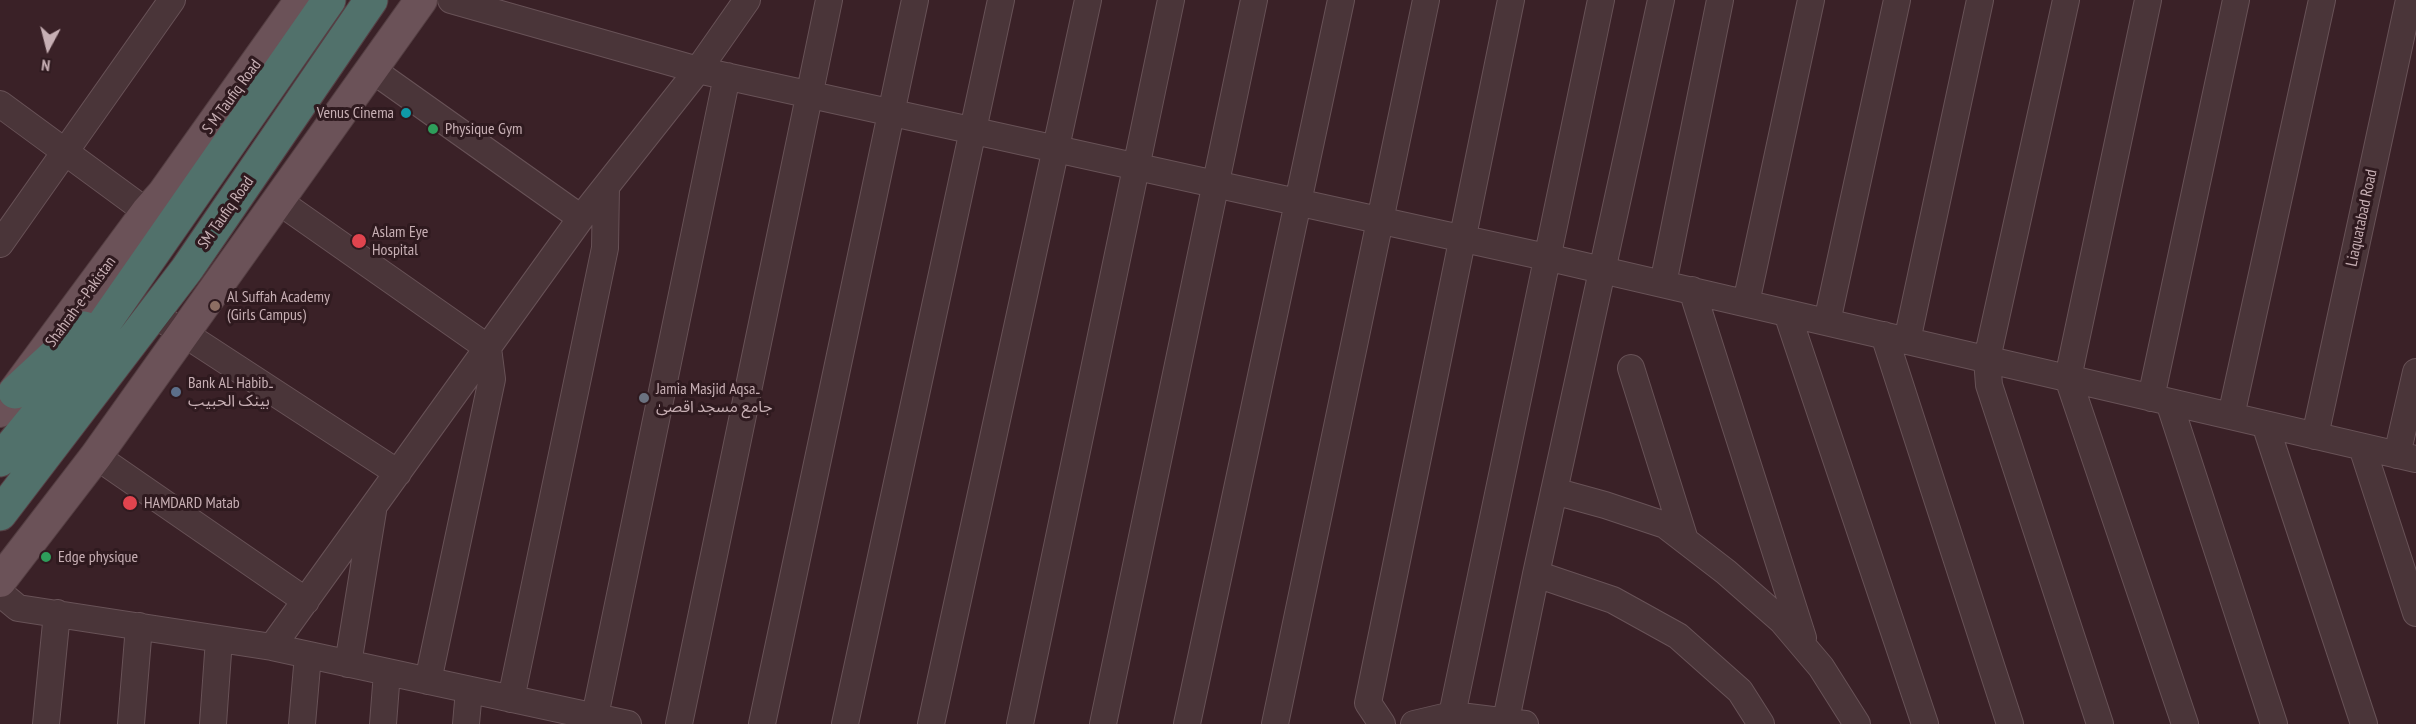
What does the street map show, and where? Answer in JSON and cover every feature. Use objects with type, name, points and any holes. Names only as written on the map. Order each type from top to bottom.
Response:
[{"type":"highway","points":[[0,514],[132,285],[329,0]]},
{"type":"highway","name":"SM Taufiq Road","points":[[61,411],[154,314],[213,232],[371,0]]},
{"type":"highway","points":[[5,395],[132,285]]},
{"type":"highway","points":[[0,460],[61,411]]},
{"type":"main road","name":"S M Taufiq Road","points":[[155,203],[302,0]]},
{"type":"main road","points":[[0,581],[96,456],[421,0]]},
{"type":"main road","name":"Shahrah-e-Pakistan","points":[[5,395],[155,203]]},
{"type":"street","points":[[0,244],[172,0]]},
{"type":"street","points":[[451,0],[698,70],[1692,290],[2407,457],[2416,372]]},
{"type":"street","points":[[272,648],[581,218],[698,70],[747,0]]},
{"type":"street","points":[[679,724],[829,0]]},
{"type":"street","points":[[762,724],[915,0]]},
{"type":"street","points":[[845,724],[1001,0]]},
{"type":"street","points":[[931,724],[1088,0]]},
{"type":"street","points":[[1020,724],[1171,0]]},
{"type":"street","points":[[1103,724],[1254,0]]},
{"type":"street","points":[[1187,724],[1300,202],[1341,0]]},
{"type":"street","points":[[1275,724],[1426,0]]},
{"type":"street","points":[[1382,724],[1368,703],[1511,0]]},
{"type":"street","points":[[1452,715],[1601,0]]},
{"type":"street","points":[[1414,724],[1452,715],[1516,722],[1536,574],[1661,0]]},
{"type":"street","points":[[1663,284],[1720,0]]},
{"type":"street","points":[[1746,303],[1811,0]]},
{"type":"street","points":[[1827,322],[1897,0]]},
{"type":"street","points":[[1980,0],[1895,338],[2010,724]]},
{"type":"street","points":[[2066,0],[1987,359],[1989,385],[2100,724]]},
{"type":"street","points":[[2148,0],[2068,378],[2185,724]]},
{"type":"street","points":[[2236,0],[2160,400],[2274,724]]},
{"type":"street","points":[[2231,416],[2322,0]]},
{"type":"street","name":"Liaquatabad Road","points":[[2315,436],[2409,0]]},
{"type":"street","points":[[371,69],[581,218]]},
{"type":"street","points":[[595,717],[727,76]]},
{"type":"street","points":[[0,104],[66,153],[155,203]]},
{"type":"street","points":[[511,699],[605,248],[606,186]]},
{"type":"street","points":[[277,200],[488,348],[492,379],[428,681]]},
{"type":"street","points":[[1692,290],[1807,650]]},
{"type":"street","points":[[1787,313],[1925,724]]},
{"type":"street","points":[[154,314],[398,472]]},
{"type":"street","points":[[1631,368],[1685,540]]},
{"type":"street","points":[[2265,424],[2364,724]]},
{"type":"street","points":[[2362,447],[2416,613]]},
{"type":"street","points":[[96,456],[306,601]]},
{"type":"street","points":[[1554,491],[1665,525],[1685,540],[1782,621],[1821,667],[1857,724]]},
{"type":"street","points":[[348,664],[374,506]]},
{"type":"street","points":[[1536,574],[1613,600],[1678,636],[1740,691],[1761,724]]},
{"type":"street","points":[[0,593],[18,608],[272,648],[511,699],[554,716],[595,717],[628,724]]},
{"type":"street","points":[[46,724],[57,613]]},
{"type":"street","points":[[131,724],[139,626]]},
{"type":"street","points":[[213,724],[219,639]]},
{"type":"street","points":[[302,724],[308,655]]},
{"type":"street","points":[[383,724],[387,672]]},
{"type":"street","points":[[466,724],[469,690]]},
{"type":"place","name":"Venus Cinema","points":[[406,113]]},
{"type":"place","name":"Physique Gym","points":[[433,129]]},
{"type":"place","name":"Aslam Eye Hospital","points":[[359,241]]},
{"type":"place","name":"Al Suffah Academy (Girls Campus)","points":[[215,306]]},
{"type":"place","name":"Bank AL Habib۔ بینک الحبیب","points":[[176,392]]},
{"type":"place","name":"Jamia Masjid Aqsa۔ جامع مسجد اقصیٰ","points":[[644,398]]},
{"type":"place","name":"HAMDARD Matab","points":[[130,503]]},
{"type":"place","name":"Edge physique","points":[[46,557]]}]
